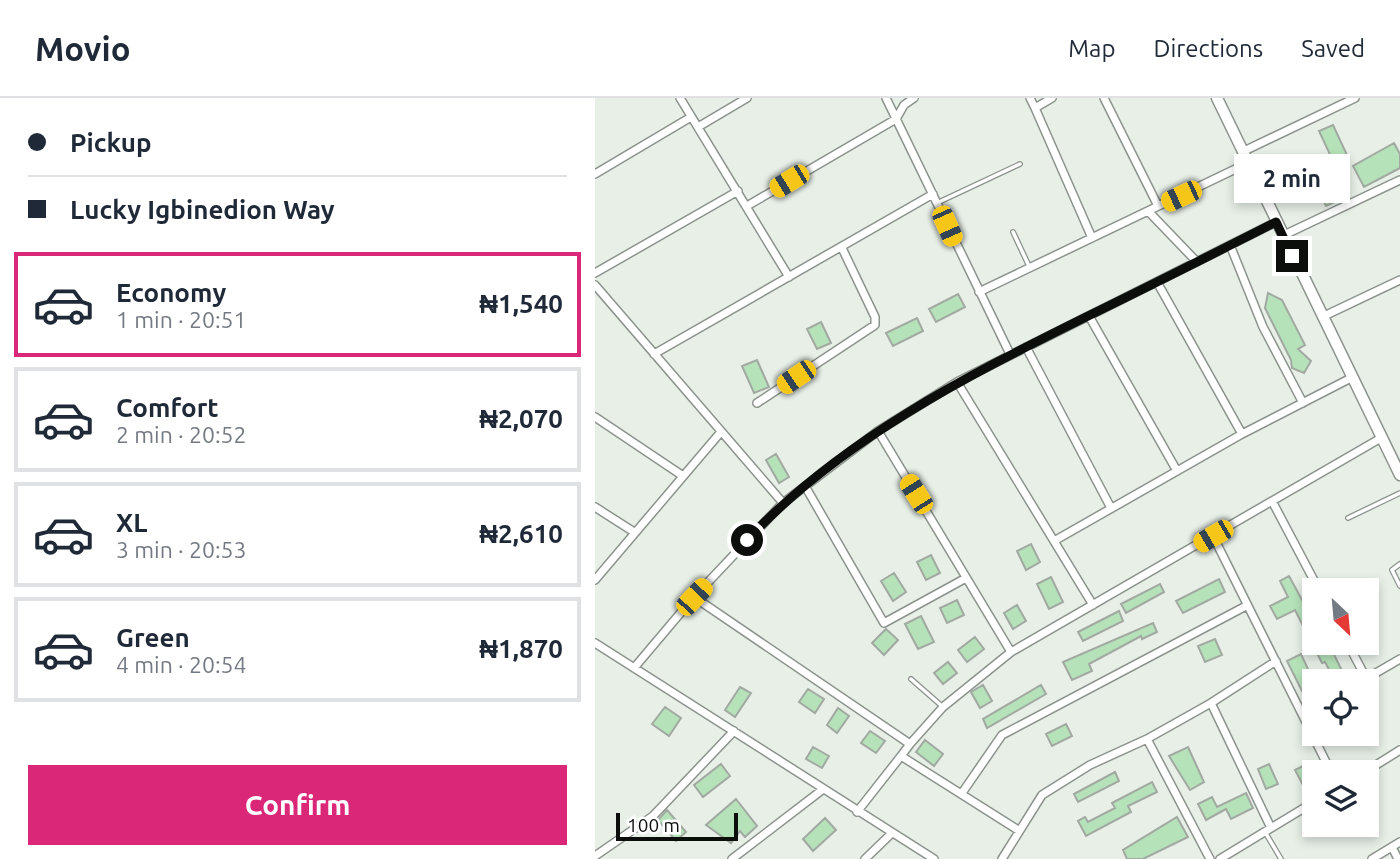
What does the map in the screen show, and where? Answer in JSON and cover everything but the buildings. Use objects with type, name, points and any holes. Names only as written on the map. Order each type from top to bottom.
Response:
[{"type":"street","points":[[680,98],[789,277]]},
{"type":"street","points":[[698,127],[747,98]]},
{"type":"street","points":[[886,98],[1010,354]]},
{"type":"street","points":[[747,206],[896,119],[904,105],[914,98]]},
{"type":"street","points":[[1030,98],[1093,238]]},
{"type":"street","points":[[1035,108],[1052,98]]},
{"type":"street","points":[[1104,98],[1158,206]]},
{"type":"street","points":[[1217,98],[1400,475]]},
{"type":"street","points":[[1242,152],[1355,98]]},
{"type":"street","points":[[595,174],[691,117]]},
{"type":"street","points":[[979,292],[1248,163]]},
{"type":"street","points":[[1282,236],[1400,180]]},
{"type":"street","points":[[595,273],[738,191]]},
{"type":"street","points":[[654,354],[933,194]]},
{"type":"street","points":[[1148,211],[1197,262]]},
{"type":"street","points":[[634,668],[694,597],[783,503],[878,432],[957,382],[1010,354],[1276,222]]},
{"type":"street","points":[[1230,245],[1263,327],[1303,403]]},
{"type":"street","points":[[757,403],[875,325],[875,317],[842,248]]},
{"type":"street","points":[[1321,317],[1400,280]]},
{"type":"street","points":[[1157,282],[1242,434]]},
{"type":"street","points":[[595,285],[783,503]]},
{"type":"street","points":[[1089,316],[1177,471]]},
{"type":"street","points":[[1026,347],[1111,508]]},
{"type":"street","points":[[1054,541],[1242,434],[1351,378]]},
{"type":"street","points":[[957,382],[1093,605]]},
{"type":"street","points":[[595,417],[683,476]]},
{"type":"street","points":[[878,432],[1011,652]]},
{"type":"street","points":[[595,580],[720,433]]},
{"type":"street","points":[[857,812],[943,707],[1011,652],[1381,438]]},
{"type":"street","points":[[805,486],[884,623],[966,578]]},
{"type":"street","points":[[1272,501],[1313,578]]},
{"type":"street","points":[[595,507],[634,532]]},
{"type":"street","points":[[1213,536],[1302,713]]},
{"type":"street","points":[[694,597],[910,744]]},
{"type":"street","points":[[962,793],[1002,734],[1246,606]]},
{"type":"street","points":[[595,643],[934,859]]},
{"type":"street","points":[[1379,671],[1400,659]]},
{"type":"street","points":[[1002,859],[1042,795],[1090,765],[1147,739],[1211,703],[1276,662]]},
{"type":"street","points":[[1211,703],[1268,830]]},
{"type":"street","points":[[595,856],[653,816],[734,732]]},
{"type":"street","points":[[1147,739],[1209,859]]},
{"type":"street","points":[[1379,763],[1400,750]]},
{"type":"street","points":[[901,756],[1018,830]]},
{"type":"street","points":[[732,859],[822,790]]},
{"type":"street","points":[[1220,859],[1302,809]]},
{"type":"street","points":[[865,859],[892,833]]},
{"type":"street","points":[[1372,859],[1400,842]]},
{"type":"street","points":[[1392,847],[1398,859]]},
{"type":"lane","points":[[937,203],[1020,164]]},
{"type":"lane","points":[[1013,232],[1030,268]]},
{"type":"lane","points":[[1348,517],[1400,493]]},
{"type":"lane","points":[[1400,564],[1392,570],[1400,586]]},
{"type":"lane","points":[[911,679],[943,707]]},
{"type":"lane","points":[[1268,830],[1281,859]]},
{"type":"route","points":[[747,540],[783,503],[878,432],[957,382],[1010,354],[1276,222],[1292,256]]}]
